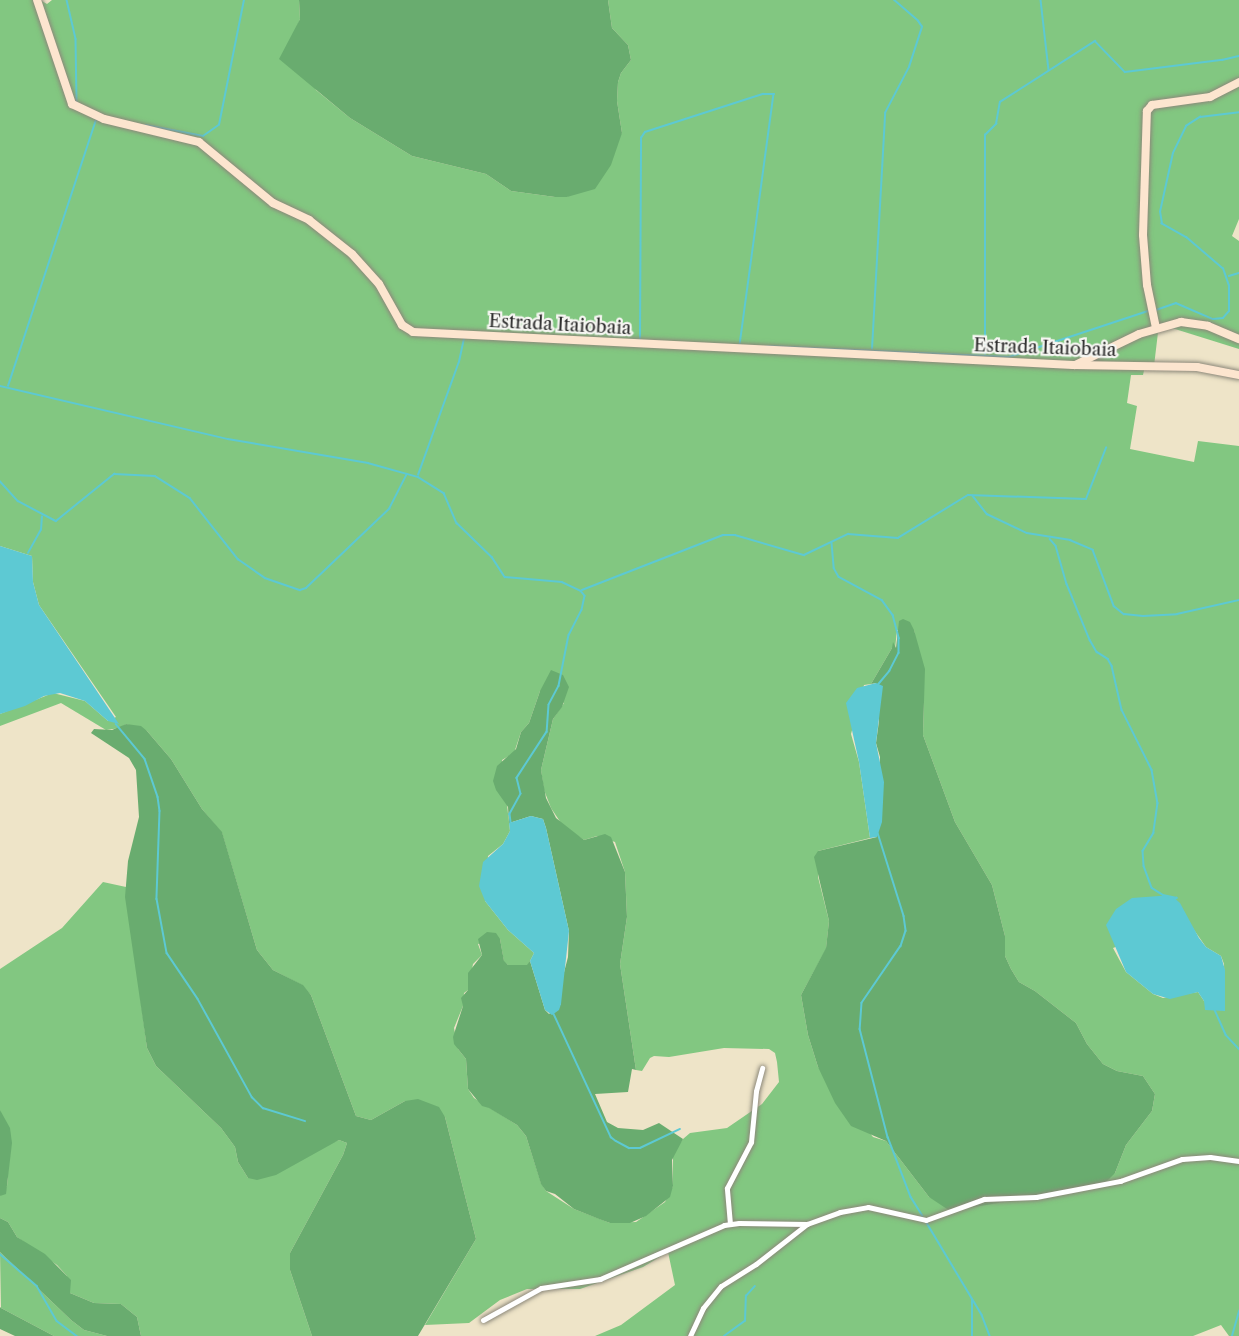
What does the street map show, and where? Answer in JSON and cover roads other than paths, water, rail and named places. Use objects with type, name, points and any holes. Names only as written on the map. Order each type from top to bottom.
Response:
[{"type":"street","name":"Estrada Itaiobaia","points":[[38,0],[72,104],[104,119],[187,138],[207,147],[273,203],[309,219],[352,254],[379,284],[402,325],[413,332],[1073,365],[1197,367],[1239,375]]},
{"type":"street","points":[[1156,328],[1147,285],[1143,235],[1147,111],[1152,105],[1210,97],[1239,82]]},
{"type":"street","points":[[1073,365],[1156,328],[1191,321],[1239,339]]},
{"type":"street","points":[[730,1224],[727,1188],[751,1142],[756,1091],[762,1068]]},
{"type":"street","points":[[690,1336],[703,1308],[714,1293],[807,1224],[840,1212],[868,1207],[926,1220],[984,1199],[1036,1197],[1120,1181],[1182,1159],[1210,1157],[1239,1161]]},
{"type":"street","points":[[483,1320],[541,1288],[606,1277],[730,1224],[807,1224]]},
{"type":"water","points":[[0,546],[32,556],[33,582],[39,605],[119,724],[108,721],[85,701],[60,693],[44,696],[25,706],[0,714]]},
{"type":"water","points":[[876,683],[883,686],[876,743],[884,782],[882,822],[877,837],[870,838],[859,762],[846,703],[857,688]]},
{"type":"water","points":[[531,816],[543,819],[546,828],[569,931],[561,1004],[559,1010],[552,1015],[545,1010],[530,961],[534,953],[508,930],[485,901],[479,886],[483,862],[503,844],[510,831],[509,823]]},
{"type":"water","points":[[1172,896],[1180,903],[1199,938],[1206,947],[1221,956],[1225,970],[1225,1011],[1205,1010],[1204,1001],[1198,992],[1170,999],[1153,994],[1126,972],[1106,925],[1116,909],[1132,898]]},
{"type":"waterway","points":[[67,0],[76,39],[77,102]]},
{"type":"waterway","points":[[146,125],[203,136],[219,125],[244,0]]},
{"type":"waterway","points":[[872,349],[885,113],[909,67],[922,27],[894,0]]},
{"type":"waterway","points":[[1041,0],[1049,70]]},
{"type":"waterway","points":[[985,354],[985,135],[996,124],[1000,102],[1095,41],[1125,72],[1239,56]]},
{"type":"waterway","points":[[640,340],[641,138],[645,132],[763,94],[774,94],[740,344]]},
{"type":"waterway","points":[[1156,310],[1176,303],[1213,319],[1223,318],[1229,311],[1229,286],[1223,269],[1187,238],[1162,224],[1160,212],[1173,153],[1186,126],[1200,117],[1239,112]]},
{"type":"waterway","points":[[8,386],[96,120]]},
{"type":"waterway","points":[[1229,276],[1239,273]]},
{"type":"waterway","points":[[767,346],[1009,357],[1148,311]]},
{"type":"waterway","points":[[418,475],[459,362],[464,338]]},
{"type":"waterway","points":[[0,386],[228,439],[368,463],[418,477],[444,493],[457,523],[492,557],[505,577],[562,582],[581,591],[585,596],[582,610],[569,635],[559,686],[549,705],[547,732],[517,778],[521,794],[510,814],[511,822]]},
{"type":"waterway","points":[[582,590],[723,535],[735,535],[804,555],[848,534],[898,538],[968,495],[1086,499],[1106,448]]},
{"type":"waterway","points":[[0,481],[18,501],[56,521],[114,474],[155,476],[190,498],[238,559],[265,578],[300,590],[306,588],[389,509],[407,474]]},
{"type":"waterway","points":[[973,496],[987,514],[1027,533],[1070,540],[1093,550],[1114,606],[1124,614],[1143,616],[1177,614],[1239,600]]},
{"type":"waterway","points":[[28,553],[41,530],[42,517]]},
{"type":"waterway","points":[[1050,539],[1056,546],[1067,584],[1090,640],[1097,652],[1108,659],[1112,666],[1122,710],[1152,770],[1158,803],[1154,833],[1143,851],[1144,866],[1152,888],[1163,895],[1177,898],[1175,900]]},
{"type":"waterway","points":[[832,543],[834,568],[839,577],[882,600],[893,615],[899,638],[899,653],[890,671],[879,684]]},
{"type":"waterway","points":[[116,724],[145,759],[158,797],[160,811],[157,899],[167,953],[198,999],[252,1097],[263,1108],[305,1121]]},
{"type":"waterway","points":[[878,833],[904,916],[906,931],[901,946],[862,1003],[860,1029],[888,1137],[911,1197],[923,1216]]},
{"type":"waterway","points":[[1215,1010],[1226,1035],[1239,1049]]},
{"type":"waterway","points":[[554,1014],[611,1137],[629,1148],[640,1148],[680,1129]]},
{"type":"waterway","points":[[927,1223],[982,1315],[990,1336]]},
{"type":"waterway","points":[[0,1254],[37,1286],[57,1321],[77,1336]]},
{"type":"waterway","points":[[724,1336],[745,1321],[746,1296],[755,1286]]},
{"type":"waterway","points":[[972,1300],[972,1336]]},
{"type":"waterway","points":[[1232,1336],[1239,1311]]}]
